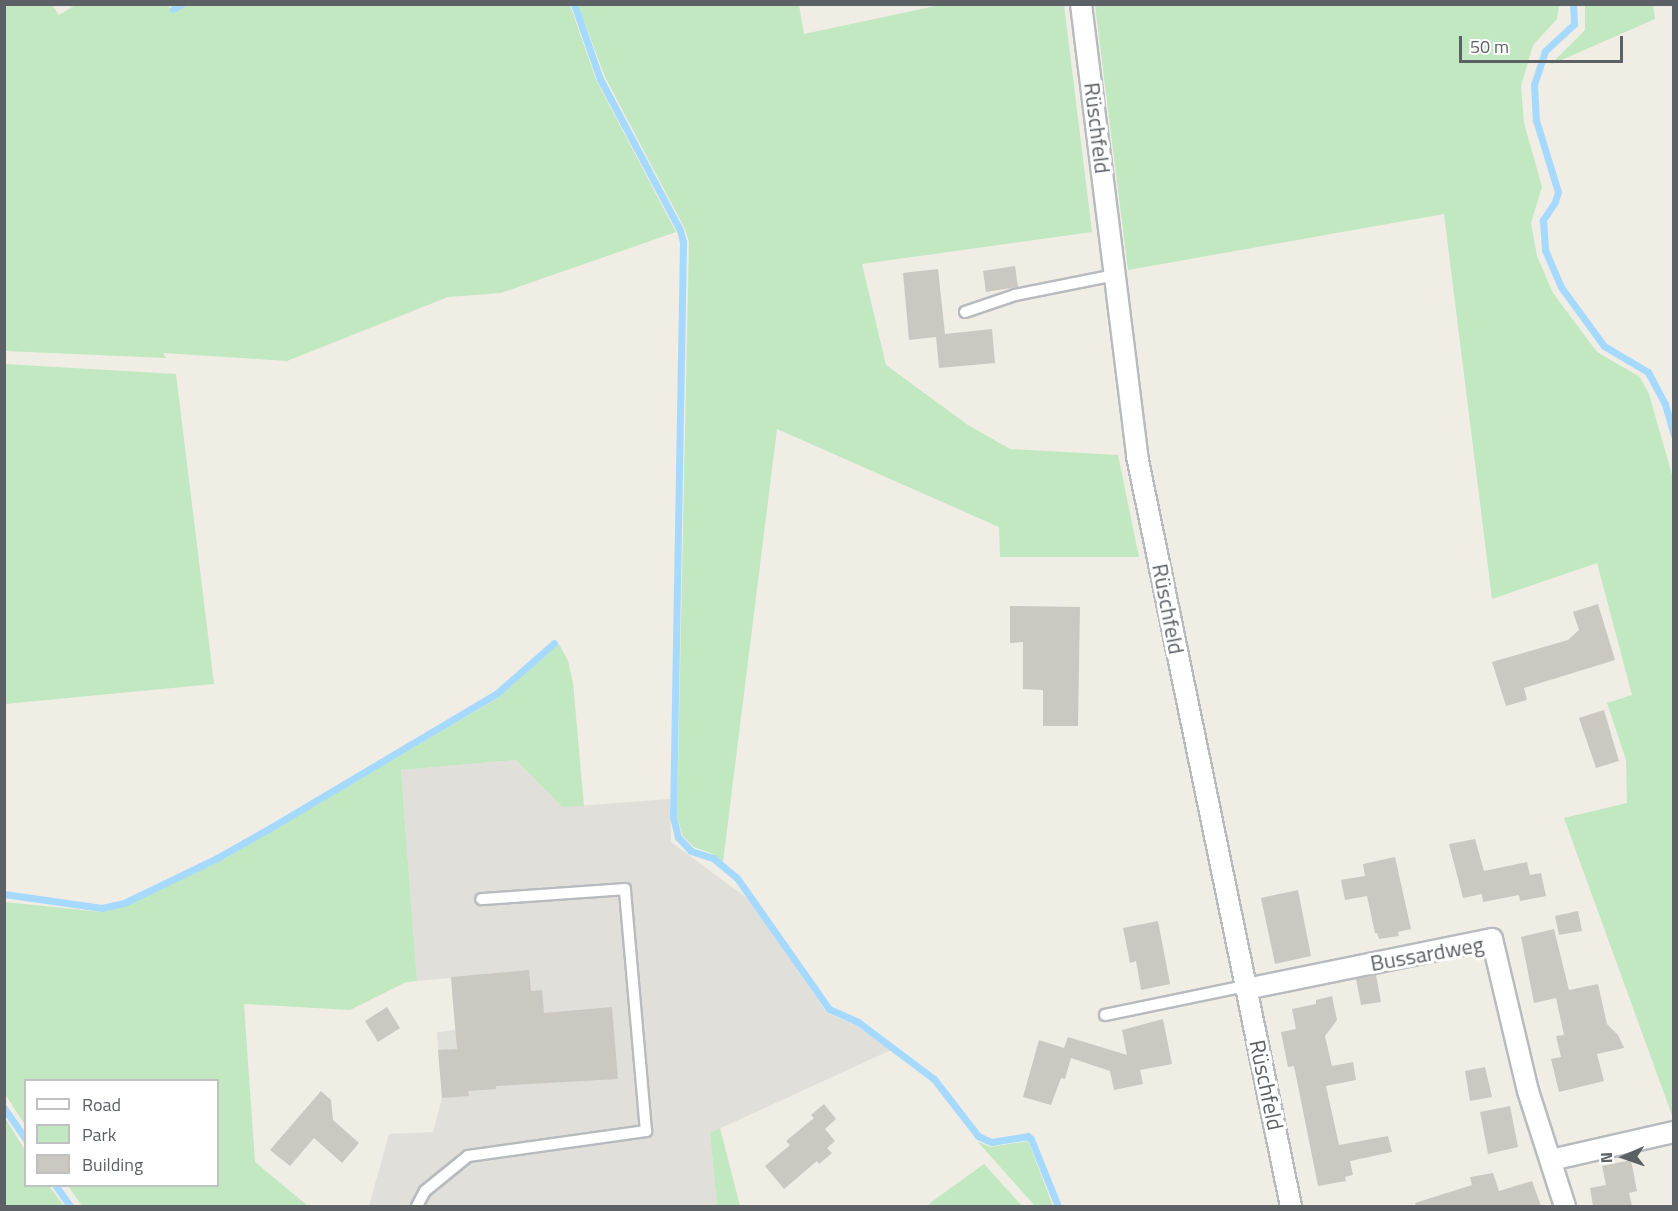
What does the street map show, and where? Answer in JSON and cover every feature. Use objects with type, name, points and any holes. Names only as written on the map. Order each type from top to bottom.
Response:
[{"type":"street","name":"Rüschfeld","points":[[1081,4],[1137,456],[1291,1206]]},
{"type":"street","name":"Bussardweg","points":[[1246,988],[1492,939],[1528,1091],[1565,1206]]},
{"type":"street","points":[[1551,1160],[1674,1132]]},
{"type":"lane","points":[[965,312],[1015,295],[1115,275]]},
{"type":"lane","points":[[417,1206],[425,1191],[468,1156],[646,1131],[625,889],[481,899]]},
{"type":"lane","points":[[1105,1015],[1246,988]]},
{"type":"shaded area","points":[[516,760],[562,807],[670,799],[671,842],[747,898],[827,1013],[855,1025],[891,1050],[710,1133],[717,1206],[369,1206],[389,1134],[433,1132],[442,1098],[437,1032],[455,1030],[451,978],[417,981],[401,770]]},
{"type":"green space","points":[[77,4],[173,5],[169,7],[173,13],[190,4],[570,5],[596,80],[676,232],[501,293],[448,297],[287,361],[163,353],[166,358],[5,351],[5,5],[52,5],[59,15]]},
{"type":"green space","points":[[578,5],[799,5],[804,34],[940,5],[1064,5],[1092,232],[862,264],[886,365],[968,425],[1010,449],[1118,455],[1139,557],[1000,557],[999,527],[777,429],[723,862],[713,854],[694,847],[683,836],[677,817],[689,242],[685,229],[605,77]]},
{"type":"green space","points":[[1095,5],[1559,5],[1557,19],[1533,45],[1521,86],[1524,123],[1542,187],[1531,223],[1537,256],[1553,293],[1597,352],[1640,377],[1649,394],[1673,478],[1673,1118],[1564,818],[1627,803],[1626,760],[1607,703],[1632,695],[1597,563],[1492,599],[1444,214],[1128,270]]},
{"type":"green space","points":[[1585,5],[1653,5],[1655,19],[1550,65],[1585,30]]},
{"type":"green space","points":[[5,364],[176,374],[214,684],[5,704]]},
{"type":"green space","points":[[559,644],[568,661],[573,682],[584,806],[562,807],[516,760],[401,770],[417,981],[406,982],[350,1010],[244,1004],[255,1162],[308,1206],[82,1206],[69,1187],[219,1187],[219,1079],[24,1079],[24,1123],[5,1094],[5,902],[102,912],[123,907],[224,859],[496,699]]},
{"type":"green space","points":[[5,1118],[24,1148],[24,1187],[50,1187],[64,1206],[5,1206]]},
{"type":"green space","points":[[720,1128],[740,1206],[717,1206],[710,1133]]},
{"type":"green space","points":[[977,1141],[990,1147],[1028,1141],[1053,1206],[1035,1206]]},
{"type":"green space","points":[[984,1164],[1022,1206],[929,1206],[930,1203]]},
{"type":"building","points":[[1015,266],[1018,287],[986,292],[983,271]]},
{"type":"building","points":[[938,269],[945,334],[992,329],[995,363],[939,368],[936,337],[909,340],[903,273]]},
{"type":"building","points":[[1598,604],[1615,660],[1524,688],[1527,700],[1506,706],[1492,662],[1568,640],[1579,630],[1573,612]]},
{"type":"building","points":[[1010,606],[1080,607],[1078,726],[1043,726],[1043,690],[1023,689],[1023,642],[1010,643]]},
{"type":"building","points":[[1604,710],[1619,761],[1596,768],[1579,718]]},
{"type":"building","points":[[1475,839],[1484,871],[1527,862],[1530,875],[1541,873],[1546,896],[1520,901],[1519,895],[1483,902],[1482,894],[1463,898],[1449,844]]},
{"type":"building","points":[[1395,857],[1411,929],[1398,932],[1399,936],[1379,939],[1375,933],[1367,896],[1345,900],[1341,880],[1365,876],[1363,864]]},
{"type":"building","points":[[1298,890],[1311,956],[1275,964],[1261,898]]},
{"type":"building","points":[[1578,911],[1582,931],[1559,935],[1555,916]]},
{"type":"building","points":[[1158,921],[1170,984],[1141,990],[1136,961],[1130,963],[1123,928]]},
{"type":"building","points":[[1554,929],[1569,990],[1598,984],[1607,1024],[1618,1035],[1624,1048],[1597,1054],[1604,1081],[1559,1092],[1551,1059],[1561,1057],[1556,1036],[1564,1035],[1556,998],[1534,1003],[1521,937]]},
{"type":"building","points":[[529,970],[531,991],[542,990],[544,1013],[612,1007],[618,1079],[496,1086],[496,1089],[468,1091],[469,1096],[442,1098],[438,1050],[457,1049],[451,977]]},
{"type":"building","points":[[1376,975],[1381,1002],[1361,1005],[1356,979]]},
{"type":"building","points":[[1332,996],[1337,1020],[1325,1036],[1332,1066],[1353,1062],[1356,1080],[1326,1086],[1339,1145],[1388,1136],[1392,1152],[1350,1161],[1353,1175],[1345,1177],[1346,1181],[1318,1186],[1294,1066],[1288,1067],[1281,1032],[1296,1029],[1292,1009],[1316,1004],[1316,1000]]},
{"type":"building","points":[[387,1007],[400,1028],[378,1042],[365,1021]]},
{"type":"building","points":[[1163,1019],[1172,1064],[1140,1070],[1143,1084],[1114,1090],[1110,1071],[1071,1058],[1065,1079],[1061,1078],[1051,1105],[1023,1097],[1039,1040],[1064,1048],[1068,1037],[1127,1055],[1122,1030]]},
{"type":"building","points":[[1485,1067],[1492,1097],[1470,1101],[1465,1071]]},
{"type":"building","points":[[321,1091],[331,1100],[333,1120],[359,1143],[342,1163],[314,1138],[290,1166],[270,1150]]},
{"type":"building","points":[[824,1104],[836,1119],[825,1129],[835,1141],[827,1148],[832,1153],[819,1164],[817,1161],[784,1189],[765,1166],[790,1145],[786,1141],[814,1118],[811,1115]]},
{"type":"building","points":[[1510,1106],[1518,1147],[1488,1154],[1480,1112]]},
{"type":"building","points":[[1631,1160],[1637,1191],[1629,1193],[1632,1206],[1593,1206],[1590,1188],[1606,1185],[1602,1166]]},
{"type":"building","points":[[1493,1173],[1499,1191],[1532,1181],[1541,1206],[1416,1206],[1415,1203],[1472,1185],[1470,1177]]},
{"type":"waterway","points":[[173,9],[182,4]]},
{"type":"waterway","points":[[574,4],[600,79],[680,230],[683,242],[673,817],[678,837],[691,851],[713,858],[737,878],[829,1009],[858,1022],[934,1079],[978,1136],[991,1142],[1028,1136],[1058,1206]]},
{"type":"waterway","points":[[1573,4],[1574,24],[1545,51],[1534,84],[1536,120],[1558,192],[1555,202],[1543,220],[1545,250],[1561,287],[1604,346],[1648,372],[1665,404],[1674,435]]},
{"type":"waterway","points":[[4,894],[102,908],[124,903],[217,858],[496,694],[554,643]]},
{"type":"waterway","points":[[4,1108],[24,1137]]},
{"type":"waterway","points":[[57,1187],[70,1206]]}]
